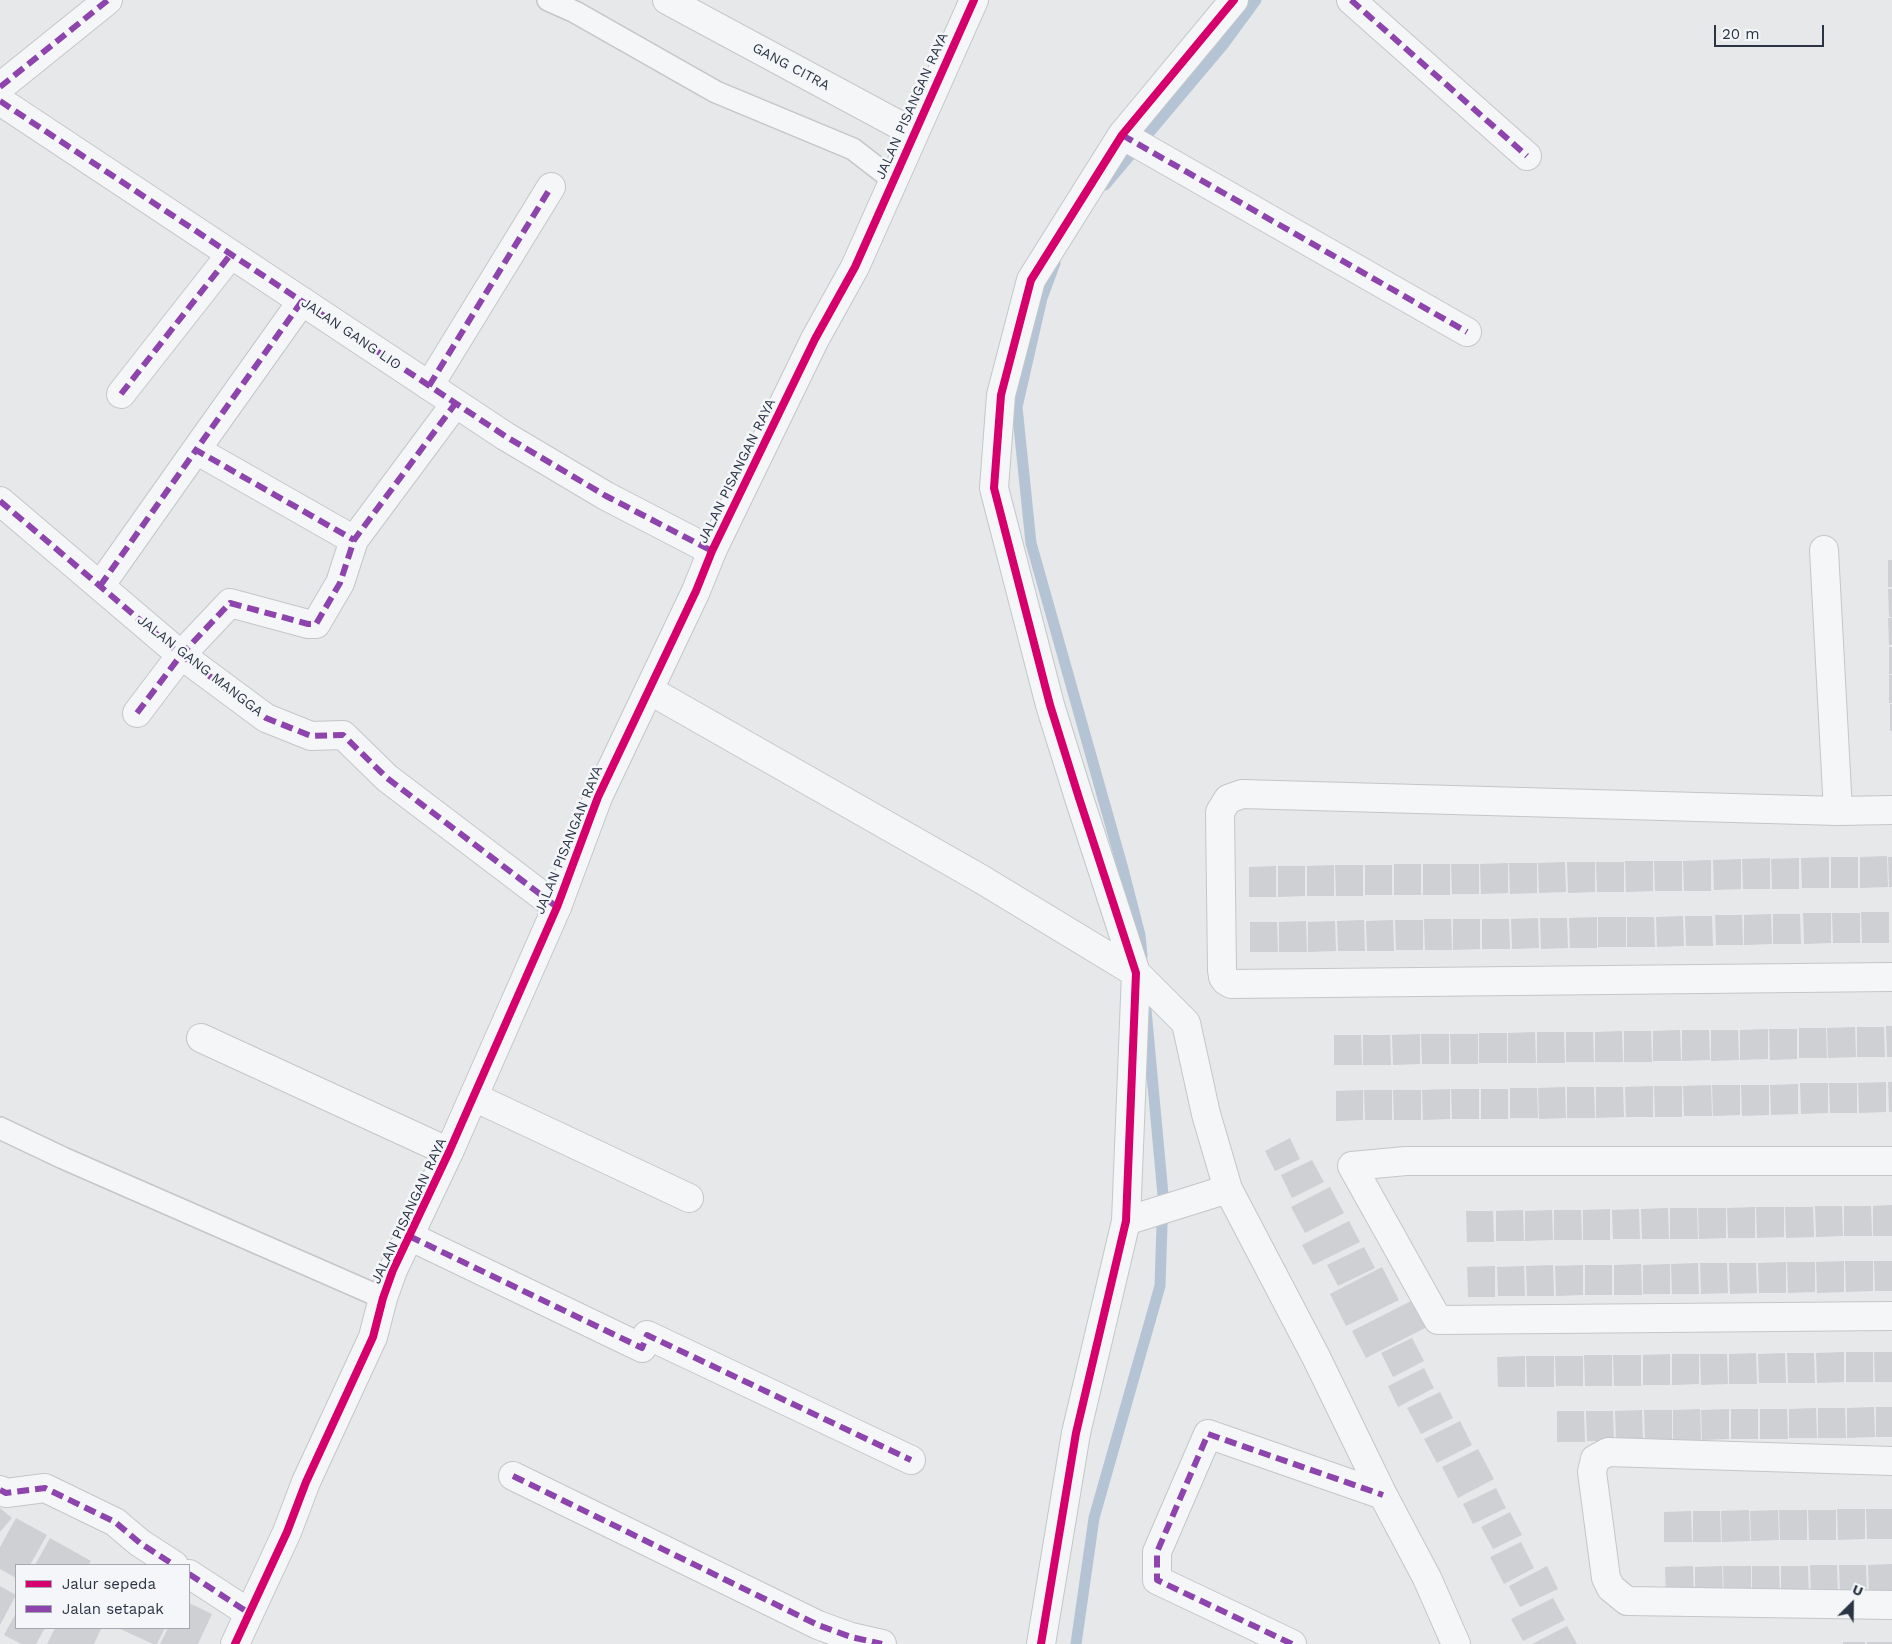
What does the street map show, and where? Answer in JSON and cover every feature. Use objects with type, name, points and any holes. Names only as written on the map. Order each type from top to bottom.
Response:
[{"type":"street","points":[[0,87],[108,0]]},
{"type":"street","name":"GANG CITRA","points":[[668,0],[914,133]]},
{"type":"street","name":"JALAN PISANGAN RAYA","points":[[237,1643],[287,1532],[306,1482],[373,1337],[383,1298],[409,1236],[450,1152],[557,907],[598,797],[696,591],[712,551],[815,339],[855,267],[974,0]]},
{"type":"street","points":[[1041,1644],[1076,1433],[1126,1221],[1136,973],[1078,798],[1050,705],[994,488],[1001,395],[1031,280],[1122,135],[1234,0]]},
{"type":"street","points":[[1351,0],[1527,156]]},
{"type":"street","name":"JALAN GANG LIO","points":[[0,101],[505,436],[606,496],[712,551]]},
{"type":"street","points":[[1122,135],[1467,332]]},
{"type":"street","points":[[430,386],[551,188]]},
{"type":"street","points":[[121,394],[231,254]]},
{"type":"street","points":[[100,586],[302,301]]},
{"type":"street","points":[[137,713],[181,655],[230,603],[308,624],[316,624],[340,583],[354,540],[455,404]]},
{"type":"street","points":[[196,450],[354,540]]},
{"type":"street","name":"JALAN GANG MANGGA","points":[[0,501],[181,655],[266,718],[311,736],[343,735],[387,778],[557,907]]},
{"type":"street","points":[[1824,550],[1838,811]]},
{"type":"street","points":[[649,690],[981,879],[1136,973],[1186,1023],[1206,1114],[1228,1189],[1316,1357],[1382,1495],[1426,1578],[1456,1644]]},
{"type":"street","points":[[1892,810],[1838,811],[1252,795],[1235,796],[1228,799],[1220,812],[1223,977],[1232,984],[1892,978]]},
{"type":"street","points":[[201,1038],[450,1152]]},
{"type":"street","points":[[474,1097],[689,1198]]},
{"type":"street","points":[[1892,1160],[1406,1161],[1352,1166],[1438,1320],[1892,1316]]},
{"type":"street","points":[[1126,1221],[1228,1189]]},
{"type":"street","points":[[409,1236],[642,1348],[647,1335],[911,1460]]},
{"type":"street","points":[[1292,1644],[1157,1580],[1157,1552],[1208,1434],[1382,1495]]},
{"type":"street","points":[[1892,1461],[1608,1452],[1595,1459],[1592,1472],[1606,1578],[1611,1588],[1627,1601],[1892,1605]]},
{"type":"street","points":[[513,1476],[818,1625],[851,1637],[882,1644]]},
{"type":"street","points":[[0,1490],[6,1493],[45,1488],[115,1522],[140,1543],[172,1564]]},
{"type":"street","points":[[190,1575],[249,1613]]},
{"type":"lane","points":[[548,0],[575,12],[716,92],[853,150],[893,180]]},
{"type":"lane","points":[[0,1128],[63,1158],[383,1298]]},
{"type":"building","points":[[1888,560],[1892,560],[1892,587],[1888,587]]},
{"type":"building","points":[[1888,589],[1892,589],[1892,617],[1889,617]]},
{"type":"building","points":[[1888,618],[1892,618],[1892,645],[1889,645]]},
{"type":"building","points":[[1889,647],[1892,647],[1892,674],[1889,674]]},
{"type":"building","points":[[1889,675],[1892,675],[1892,703],[1889,703]]},
{"type":"building","points":[[1890,704],[1892,704],[1892,731],[1890,731]]},
{"type":"building","points":[[1887,856],[1888,887],[1860,888],[1860,857]]},
{"type":"building","points":[[1829,857],[1829,888],[1802,888],[1801,858]]},
{"type":"building","points":[[1831,857],[1858,857],[1858,888],[1831,888]]},
{"type":"building","points":[[1888,857],[1892,857],[1892,887],[1889,887]]},
{"type":"building","points":[[1770,858],[1770,889],[1743,889],[1742,859]]},
{"type":"building","points":[[1799,858],[1799,889],[1772,889],[1771,859]]},
{"type":"building","points":[[1741,859],[1741,889],[1714,890],[1713,860]]},
{"type":"building","points":[[1711,860],[1711,891],[1684,891],[1683,861]]},
{"type":"building","points":[[1625,861],[1653,861],[1653,891],[1626,892]]},
{"type":"building","points":[[1654,861],[1682,861],[1682,891],[1655,891]]},
{"type":"building","points":[[1565,862],[1566,892],[1539,893],[1538,863]]},
{"type":"building","points":[[1567,862],[1595,862],[1595,892],[1568,893]]},
{"type":"building","points":[[1596,862],[1624,862],[1624,892],[1597,892]]},
{"type":"building","points":[[1508,863],[1508,893],[1481,894],[1480,864]]},
{"type":"building","points":[[1509,863],[1537,863],[1537,893],[1510,894]]},
{"type":"building","points":[[1394,864],[1421,864],[1421,895],[1394,895]]},
{"type":"building","points":[[1423,864],[1450,864],[1450,895],[1423,895]]},
{"type":"building","points":[[1451,864],[1479,864],[1479,894],[1452,894]]},
{"type":"building","points":[[1334,865],[1334,896],[1307,896],[1307,866]]},
{"type":"building","points":[[1335,865],[1363,865],[1363,896],[1336,896]]},
{"type":"building","points":[[1365,865],[1392,865],[1392,895],[1365,895]]},
{"type":"building","points":[[1276,866],[1276,897],[1249,897],[1249,867]]},
{"type":"building","points":[[1278,866],[1305,866],[1305,896],[1278,897]]},
{"type":"building","points":[[1861,912],[1889,912],[1889,943],[1862,943]]},
{"type":"building","points":[[1803,913],[1831,913],[1831,943],[1804,944]]},
{"type":"building","points":[[1832,913],[1860,913],[1860,943],[1833,943]]},
{"type":"building","points":[[1771,914],[1772,944],[1744,945],[1744,915]]},
{"type":"building","points":[[1773,914],[1800,914],[1801,944],[1773,944]]},
{"type":"building","points":[[1715,915],[1742,915],[1743,945],[1716,945]]},
{"type":"building","points":[[1683,916],[1684,946],[1657,947],[1656,917]]},
{"type":"building","points":[[1685,916],[1712,916],[1713,946],[1686,946]]},
{"type":"building","points":[[1597,917],[1597,948],[1570,948],[1569,918]]},
{"type":"building","points":[[1598,917],[1626,917],[1626,947],[1598,947]]},
{"type":"building","points":[[1627,917],[1654,917],[1655,947],[1627,947]]},
{"type":"building","points":[[1538,918],[1539,948],[1512,949],[1511,919]]},
{"type":"building","points":[[1540,918],[1567,918],[1568,948],[1541,949]]},
{"type":"building","points":[[1424,919],[1451,919],[1452,950],[1425,950]]},
{"type":"building","points":[[1453,919],[1480,919],[1480,949],[1453,950]]},
{"type":"building","points":[[1482,919],[1509,919],[1510,949],[1482,949]]},
{"type":"building","points":[[1364,920],[1365,951],[1338,951],[1337,921]]},
{"type":"building","points":[[1393,920],[1394,951],[1367,951],[1366,921]]},
{"type":"building","points":[[1395,920],[1423,920],[1423,950],[1396,950]]},
{"type":"building","points":[[1306,921],[1307,952],[1279,952],[1279,922]]},
{"type":"building","points":[[1335,921],[1336,951],[1308,952],[1308,922]]},
{"type":"building","points":[[1250,922],[1277,922],[1278,952],[1250,952]]},
{"type":"building","points":[[1886,1026],[1892,1026],[1892,1057],[1887,1057]]},
{"type":"building","points":[[1855,1027],[1856,1057],[1828,1058],[1827,1028]]},
{"type":"building","points":[[1857,1027],[1884,1027],[1885,1057],[1857,1057]]},
{"type":"building","points":[[1799,1028],[1826,1028],[1827,1058],[1799,1058]]},
{"type":"building","points":[[1768,1029],[1768,1059],[1740,1060],[1740,1030]]},
{"type":"building","points":[[1769,1029],[1797,1029],[1797,1059],[1770,1060]]},
{"type":"building","points":[[1680,1030],[1681,1061],[1653,1061],[1653,1031]]},
{"type":"building","points":[[1682,1030],[1709,1030],[1710,1060],[1682,1061]]},
{"type":"building","points":[[1711,1030],[1738,1030],[1739,1060],[1711,1061]]},
{"type":"building","points":[[1622,1031],[1623,1062],[1595,1062],[1595,1032]]},
{"type":"building","points":[[1624,1031],[1651,1031],[1652,1062],[1624,1062]]},
{"type":"building","points":[[1535,1032],[1536,1063],[1508,1063],[1508,1033]]},
{"type":"building","points":[[1537,1032],[1564,1032],[1565,1063],[1537,1063]]},
{"type":"building","points":[[1566,1032],[1593,1032],[1594,1062],[1566,1062]]},
{"type":"building","points":[[1479,1033],[1507,1033],[1507,1063],[1479,1063]]},
{"type":"building","points":[[1420,1034],[1420,1064],[1393,1065],[1392,1035]]},
{"type":"building","points":[[1421,1034],[1449,1034],[1449,1064],[1422,1064]]},
{"type":"building","points":[[1450,1034],[1478,1034],[1478,1064],[1451,1064]]},
{"type":"building","points":[[1334,1035],[1361,1035],[1362,1065],[1334,1065]]},
{"type":"building","points":[[1363,1035],[1390,1035],[1391,1065],[1363,1065]]},
{"type":"building","points":[[1886,1082],[1886,1112],[1859,1113],[1858,1083]]},
{"type":"building","points":[[1888,1082],[1892,1082],[1892,1112],[1889,1112]]},
{"type":"building","points":[[1800,1083],[1828,1083],[1828,1113],[1801,1114]]},
{"type":"building","points":[[1829,1083],[1857,1083],[1857,1113],[1830,1113]]},
{"type":"building","points":[[1798,1084],[1798,1114],[1771,1115],[1770,1085]]},
{"type":"building","points":[[1711,1085],[1712,1116],[1684,1116],[1683,1086]]},
{"type":"building","points":[[1712,1085],[1740,1085],[1740,1115],[1713,1116]]},
{"type":"building","points":[[1741,1085],[1769,1085],[1769,1115],[1742,1116]]},
{"type":"building","points":[[1653,1086],[1653,1117],[1626,1117],[1625,1087]]},
{"type":"building","points":[[1654,1086],[1682,1086],[1682,1117],[1655,1117]]},
{"type":"building","points":[[1565,1087],[1566,1118],[1539,1119],[1538,1088]]},
{"type":"building","points":[[1567,1087],[1594,1087],[1595,1118],[1567,1118]]},
{"type":"building","points":[[1596,1087],[1623,1087],[1624,1117],[1596,1118]]},
{"type":"building","points":[[1510,1088],[1537,1088],[1538,1118],[1510,1118]]},
{"type":"building","points":[[1450,1089],[1450,1119],[1423,1120],[1422,1090]]},
{"type":"building","points":[[1451,1089],[1479,1089],[1479,1119],[1452,1119]]},
{"type":"building","points":[[1481,1089],[1508,1089],[1508,1119],[1481,1119]]},
{"type":"building","points":[[1363,1090],[1363,1120],[1336,1121],[1336,1091]]},
{"type":"building","points":[[1364,1090],[1392,1090],[1392,1120],[1365,1120]]},
{"type":"building","points":[[1393,1090],[1421,1090],[1421,1120],[1394,1120]]},
{"type":"building","points":[[1290,1138],[1300,1159],[1275,1171],[1265,1151]]},
{"type":"building","points":[[1312,1160],[1324,1182],[1292,1198],[1281,1175]]},
{"type":"building","points":[[1330,1187],[1344,1213],[1305,1233],[1291,1207]]},
{"type":"building","points":[[1892,1205],[1892,1236],[1873,1236],[1873,1206]]},
{"type":"building","points":[[1815,1206],[1842,1206],[1843,1236],[1816,1237]]},
{"type":"building","points":[[1844,1206],[1871,1206],[1872,1236],[1844,1236]]},
{"type":"building","points":[[1755,1207],[1755,1238],[1728,1238],[1727,1208]]},
{"type":"building","points":[[1756,1207],[1784,1207],[1784,1237],[1757,1238]]},
{"type":"building","points":[[1785,1207],[1813,1207],[1814,1237],[1786,1238]]},
{"type":"building","points":[[1668,1208],[1669,1239],[1642,1239],[1641,1209]]},
{"type":"building","points":[[1670,1208],[1697,1208],[1698,1239],[1670,1239]]},
{"type":"building","points":[[1698,1208],[1726,1208],[1726,1238],[1699,1239]]},
{"type":"building","points":[[1610,1209],[1610,1240],[1583,1240],[1583,1210]]},
{"type":"building","points":[[1639,1209],[1640,1239],[1613,1239],[1612,1210]]},
{"type":"building","points":[[1523,1210],[1524,1241],[1496,1241],[1496,1211]]},
{"type":"building","points":[[1552,1210],[1553,1240],[1525,1241],[1525,1211]]},
{"type":"building","points":[[1554,1210],[1581,1210],[1582,1240],[1554,1240]]},
{"type":"building","points":[[1466,1211],[1493,1211],[1494,1242],[1467,1242]]},
{"type":"building","points":[[1349,1221],[1360,1242],[1313,1265],[1302,1245]]},
{"type":"building","points":[[1364,1247],[1375,1268],[1338,1286],[1327,1265]]},
{"type":"building","points":[[1844,1261],[1844,1292],[1817,1293],[1816,1262]]},
{"type":"building","points":[[1845,1261],[1873,1261],[1873,1291],[1846,1292]]},
{"type":"building","points":[[1874,1261],[1892,1261],[1892,1291],[1875,1291]]},
{"type":"building","points":[[1786,1262],[1786,1293],[1759,1293],[1758,1263]]},
{"type":"building","points":[[1787,1262],[1815,1262],[1815,1292],[1788,1293]]},
{"type":"building","points":[[1698,1263],[1699,1294],[1672,1294],[1671,1264]]},
{"type":"building","points":[[1700,1263],[1727,1263],[1728,1293],[1701,1294]]},
{"type":"building","points":[[1729,1263],[1756,1263],[1757,1293],[1730,1294]]},
{"type":"building","points":[[1641,1264],[1642,1295],[1614,1295],[1614,1265]]},
{"type":"building","points":[[1670,1264],[1670,1294],[1643,1294],[1643,1265]]},
{"type":"building","points":[[1553,1265],[1554,1296],[1527,1296],[1526,1266]]},
{"type":"building","points":[[1583,1265],[1583,1295],[1556,1296],[1555,1266]]},
{"type":"building","points":[[1585,1265],[1612,1265],[1612,1295],[1585,1295]]},
{"type":"building","points":[[1495,1266],[1495,1297],[1468,1297],[1467,1267]]},
{"type":"building","points":[[1524,1266],[1525,1296],[1498,1296],[1497,1267]]},
{"type":"building","points":[[1382,1267],[1399,1300],[1346,1326],[1330,1294]]},
{"type":"building","points":[[1417,1298],[1431,1325],[1366,1358],[1352,1331]]},
{"type":"building","points":[[1412,1338],[1424,1361],[1393,1377],[1381,1353]]},
{"type":"building","points":[[1844,1352],[1844,1382],[1817,1383],[1816,1353]]},
{"type":"building","points":[[1846,1352],[1873,1352],[1873,1382],[1846,1382]]},
{"type":"building","points":[[1874,1352],[1892,1352],[1892,1382],[1875,1382]]},
{"type":"building","points":[[1756,1353],[1757,1384],[1729,1384],[1729,1354]]},
{"type":"building","points":[[1785,1353],[1786,1383],[1759,1383],[1758,1354]]},
{"type":"building","points":[[1787,1353],[1814,1353],[1815,1383],[1788,1383]]},
{"type":"building","points":[[1670,1354],[1670,1385],[1643,1385],[1643,1355]]},
{"type":"building","points":[[1672,1354],[1699,1354],[1699,1384],[1672,1385]]},
{"type":"building","points":[[1700,1354],[1727,1354],[1728,1384],[1701,1385]]},
{"type":"building","points":[[1584,1355],[1612,1355],[1612,1386],[1585,1386]]},
{"type":"building","points":[[1613,1355],[1641,1355],[1641,1386],[1614,1386]]},
{"type":"building","points":[[1525,1356],[1525,1387],[1498,1387],[1497,1357]]},
{"type":"building","points":[[1526,1356],[1554,1356],[1554,1387],[1527,1387]]},
{"type":"building","points":[[1555,1356],[1583,1356],[1583,1386],[1556,1386]]},
{"type":"building","points":[[1424,1368],[1434,1388],[1398,1407],[1388,1386]]},
{"type":"building","points":[[1440,1392],[1453,1418],[1421,1434],[1407,1408]]},
{"type":"building","points":[[1874,1407],[1875,1437],[1847,1438],[1847,1408]]},
{"type":"building","points":[[1876,1407],[1892,1407],[1892,1437],[1876,1437]]},
{"type":"building","points":[[1816,1408],[1817,1438],[1789,1438],[1789,1409]]},
{"type":"building","points":[[1818,1408],[1845,1408],[1846,1438],[1818,1438]]},
{"type":"building","points":[[1700,1409],[1701,1440],[1673,1440],[1673,1410]]},
{"type":"building","points":[[1729,1409],[1729,1439],[1702,1440],[1701,1410]]},
{"type":"building","points":[[1731,1409],[1758,1409],[1758,1439],[1731,1439]]},
{"type":"building","points":[[1760,1409],[1787,1409],[1788,1439],[1760,1439]]},
{"type":"building","points":[[1642,1410],[1643,1441],[1616,1441],[1615,1411]]},
{"type":"building","points":[[1644,1410],[1672,1410],[1672,1440],[1645,1441]]},
{"type":"building","points":[[1557,1411],[1584,1411],[1585,1442],[1557,1442]]},
{"type":"building","points":[[1586,1411],[1613,1411],[1614,1441],[1587,1441]]},
{"type":"building","points":[[1460,1421],[1472,1445],[1437,1463],[1424,1439]]},
{"type":"building","points":[[1478,1449],[1494,1479],[1458,1498],[1442,1467]]},
{"type":"building","points":[[1496,1488],[1506,1508],[1473,1524],[1463,1504]]},
{"type":"building","points":[[0,1508],[12,1518],[0,1532]]},
{"type":"building","points":[[1837,1509],[1865,1509],[1865,1539],[1838,1540]]},
{"type":"building","points":[[1866,1509],[1892,1509],[1892,1539],[1867,1539]]},
{"type":"building","points":[[1749,1510],[1750,1541],[1722,1542],[1721,1511]]},
{"type":"building","points":[[1778,1510],[1779,1540],[1751,1541],[1750,1511]]},
{"type":"building","points":[[1779,1510],[1807,1510],[1807,1540],[1780,1540]]},
{"type":"building","points":[[1808,1510],[1836,1510],[1836,1540],[1809,1540]]},
{"type":"building","points":[[1691,1511],[1692,1542],[1664,1542],[1664,1512]]},
{"type":"building","points":[[1693,1511],[1720,1511],[1721,1542],[1693,1542]]},
{"type":"building","points":[[1510,1512],[1522,1535],[1493,1549],[1481,1527]]},
{"type":"building","points":[[16,1518],[47,1535],[31,1564],[15,1564],[15,1577],[0,1569],[0,1547]]},
{"type":"building","points":[[50,1538],[91,1561],[89,1564],[36,1564]]},
{"type":"building","points":[[1521,1542],[1534,1568],[1504,1584],[1490,1557]]},
{"type":"building","points":[[1892,1564],[1892,1594],[1869,1595],[1868,1565]]},
{"type":"building","points":[[1810,1565],[1837,1565],[1838,1595],[1811,1595]]},
{"type":"building","points":[[1839,1565],[1866,1565],[1867,1595],[1840,1595]]},
{"type":"building","points":[[1547,1566],[1558,1589],[1520,1607],[1509,1586]]},
{"type":"building","points":[[1693,1566],[1694,1597],[1666,1598],[1665,1567]]},
{"type":"building","points":[[1722,1566],[1723,1597],[1695,1597],[1695,1567]]},
{"type":"building","points":[[1723,1566],[1751,1566],[1751,1596],[1724,1597]]},
{"type":"building","points":[[1752,1566],[1779,1566],[1780,1596],[1752,1596]]},
{"type":"building","points":[[1781,1566],[1808,1566],[1809,1595],[1781,1596]]},
{"type":"building","points":[[0,1586],[15,1594],[15,1597],[0,1625]]},
{"type":"building","points":[[1553,1598],[1565,1620],[1523,1641],[1511,1619]]},
{"type":"building","points":[[190,1603],[212,1614],[198,1644],[160,1644],[168,1629],[190,1629]]},
{"type":"building","points":[[15,1615],[15,1629],[44,1629],[36,1644],[21,1644],[4,1635]]},
{"type":"building","points":[[1567,1626],[1577,1644],[1532,1644]]},
{"type":"building","points":[[54,1629],[101,1629],[94,1644],[47,1644]]},
{"type":"building","points":[[120,1629],[164,1629],[157,1644],[153,1644]]},
{"type":"building","points":[[1843,1642],[1865,1642],[1865,1644],[1843,1644]]},
{"type":"building","points":[[1867,1642],[1892,1642],[1892,1644],[1867,1644]]},
{"type":"waterway","points":[[1105,185],[1223,45],[1256,0]]},
{"type":"waterway","points":[[1055,263],[1042,298],[1017,407],[1031,543],[1123,869],[1140,935],[1142,956]]},
{"type":"waterway","points":[[1076,1644],[1094,1518],[1160,1286],[1163,1195],[1146,1010]]},
{"type":"marked path","points":[[0,87],[108,0]]},
{"type":"marked path","points":[[1351,0],[1527,156]]},
{"type":"marked path","points":[[0,101],[505,436],[606,496],[712,551]]},
{"type":"marked path","points":[[1122,135],[1467,332]]},
{"type":"marked path","points":[[429,386],[551,187]]},
{"type":"marked path","points":[[121,394],[231,254]]},
{"type":"marked path","points":[[302,301],[196,450],[354,540]]},
{"type":"marked path","points":[[137,713],[181,655],[230,603],[308,624],[316,624],[340,583],[354,540],[455,404]]},
{"type":"marked path","points":[[100,586],[196,450]]},
{"type":"marked path","points":[[0,501],[181,655],[266,718],[311,736],[343,735],[387,778],[557,907]]},
{"type":"marked path","points":[[409,1236],[642,1348],[647,1335],[911,1460]]},
{"type":"marked path","points":[[1292,1644],[1157,1580],[1157,1552],[1208,1434],[1383,1495]]},
{"type":"marked path","points":[[513,1476],[818,1625],[851,1637],[882,1644]]},
{"type":"marked path","points":[[0,1490],[6,1493],[45,1488],[115,1522],[140,1543],[172,1564]]},
{"type":"marked path","points":[[190,1575],[249,1613]]},
{"type":"cycle path","points":[[235,1644],[287,1532],[306,1482],[373,1337],[383,1298],[393,1270],[449,1152],[557,907],[598,797],[696,591],[712,551],[815,339],[855,267],[974,0]]},
{"type":"cycle path","points":[[1041,1644],[1076,1433],[1126,1221],[1136,973],[1050,705],[994,488],[1001,395],[1031,280],[1122,135],[1234,0]]}]
